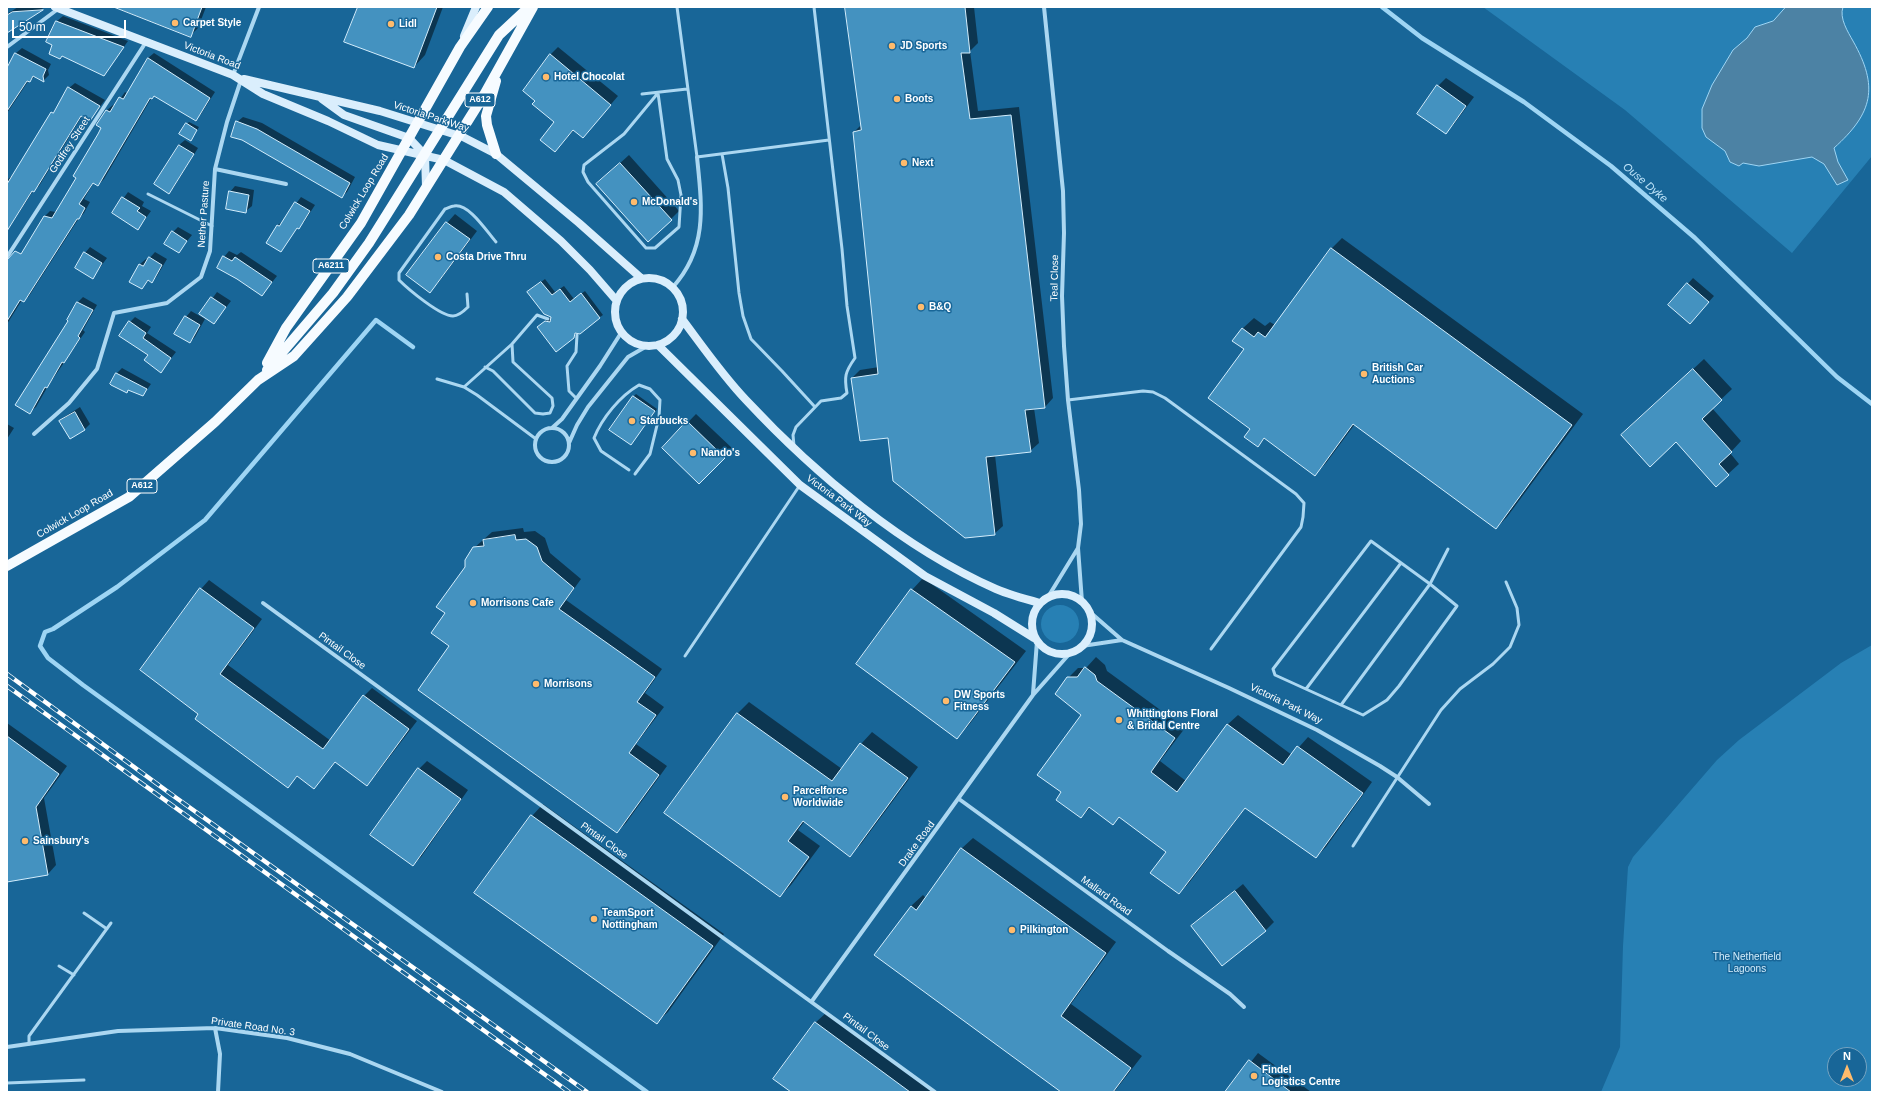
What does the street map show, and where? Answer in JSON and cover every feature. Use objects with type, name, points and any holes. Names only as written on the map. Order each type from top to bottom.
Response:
[{"type":"main road","points":[[460,48],[488,7]]},
{"type":"main road","points":[[258,380],[333,293],[369,243],[499,35],[530,7]]},
{"type":"main road","name":"A612","points":[[458,136],[533,7]]},
{"type":"main road","name":"Colwick Loop Road","points":[[258,380],[286,328],[361,223],[460,48]]},
{"type":"main road","points":[[496,154],[487,125],[486,116],[501,64]]},
{"type":"main road","name":"Colwick Loop Road","points":[[7,566],[129,497],[215,422],[258,380],[294,356],[347,297],[409,215],[458,136]]},
{"type":"street","points":[[233,75],[259,7]]},
{"type":"street","name":"Colwick Loop Road","points":[[460,48],[476,7]]},
{"type":"street","name":"Teal Close","points":[[1044,7],[1063,191],[1064,232],[1062,296],[1068,400],[1080,490],[1081,524],[1078,548],[1082,602]]},
{"type":"street","points":[[7,47],[57,8]]},
{"type":"street","name":"Victoria Road","points":[[57,8],[233,75],[263,94],[328,121],[378,145],[403,150]]},
{"type":"street","name":"Godfrey Street","points":[[7,257],[146,42]]},
{"type":"street","name":"Victoria Park Way","points":[[241,79],[380,111],[458,136],[496,154],[579,223],[641,278]]},
{"type":"street","name":"Nether Pasture","points":[[34,434],[69,403],[98,368],[114,313],[167,303],[201,276],[210,251],[215,169],[227,122],[241,79]]},
{"type":"street","points":[[318,96],[344,115],[409,138],[425,155],[426,187]]},
{"type":"street","points":[[403,150],[444,160],[504,192],[561,241],[590,270],[616,300]]},
{"type":"street","points":[[673,287],[681,278],[693,259],[698,244],[701,198],[696,157]]},
{"type":"street","name":"Nether Pasture","points":[[215,169],[286,184]]},
{"type":"street","points":[[641,278],[660,279],[673,287],[681,300],[683,309],[682,320],[678,331],[669,340],[658,345],[647,346],[633,342],[621,333],[617,324],[614,312],[616,300],[626,286],[641,278]]},
{"type":"street","name":"Victoria Park Way","points":[[682,320],[746,400],[794,448],[839,489],[904,538],[973,578],[997,590],[1040,603]]},
{"type":"street","points":[[621,333],[600,366],[562,419],[552,428],[541,432],[536,439],[536,449],[538,455],[542,459],[550,462],[561,459],[565,455],[577,425],[588,407],[628,357],[647,346]]},
{"type":"street","name":"Victoria Park Way","points":[[658,345],[800,484],[925,576],[994,613],[1036,640]]},
{"type":"street","points":[[552,428],[564,433],[569,443]]},
{"type":"street","name":"Teal Close","points":[[1048,596],[1078,548]]},
{"type":"street","points":[[1033,695],[1036,640],[1031,625],[1033,612],[1048,596],[1068,594],[1078,598],[1091,613],[1092,626],[1089,636],[1082,646]]},
{"type":"street","name":"Pintail Close","points":[[263,603],[812,1001],[935,1092]]},
{"type":"street","name":"Victoria Park Way","points":[[1091,613],[1122,640],[1229,688],[1317,730],[1396,777],[1430,804]]},
{"type":"street","points":[[1036,640],[1048,651],[1054,653],[1071,652],[1082,646],[1122,640]]},
{"type":"street","name":"Drake Road","points":[[812,1001],[1033,695],[1071,652]]},
{"type":"street","name":"Mallard Road","points":[[959,799],[1168,951],[1230,994],[1244,1007]]},
{"type":"street","points":[[215,1028],[220,1054],[218,1092]]},
{"type":"street","name":"Private Road No. 3","points":[[7,1046],[118,1030],[215,1028],[287,1038],[350,1054],[442,1092]]},
{"type":"lane","points":[[677,7],[696,157],[830,140]]},
{"type":"lane","points":[[794,448],[794,435],[796,427],[815,407],[821,401],[841,398],[847,393],[844,378],[855,358],[847,306],[830,140],[814,7]]},
{"type":"lane","points":[[642,94],[687,89]]},
{"type":"lane","points":[[658,93],[667,159],[678,180],[681,195],[679,227],[655,248],[646,248],[588,182],[583,172],[584,165],[624,134],[658,93]]},
{"type":"lane","points":[[722,154],[728,188],[739,293],[743,316],[751,339],[815,407]]},
{"type":"lane","points":[[148,194],[212,226]]},
{"type":"lane","points":[[467,294],[468,307],[462,313],[453,316],[444,314],[405,286],[399,280],[399,273],[445,209],[455,205],[464,207],[475,216],[496,242]]},
{"type":"lane","points":[[464,387],[512,344],[537,315],[548,319]]},
{"type":"lane","points":[[576,398],[569,391],[567,366],[576,352],[577,335]]},
{"type":"lane","points":[[485,368],[493,370],[535,413],[550,413],[553,406],[552,398],[513,362],[512,344]]},
{"type":"lane","points":[[437,379],[464,387],[536,439]]},
{"type":"lane","points":[[629,470],[601,451],[594,438],[598,428],[626,393],[639,385],[650,390],[660,400],[659,417],[650,454],[635,474]]},
{"type":"lane","points":[[1068,400],[1143,391],[1153,392],[1165,398],[1242,453],[1296,494],[1304,503],[1303,517],[1300,527],[1211,649]]},
{"type":"lane","points":[[685,656],[800,484]]},
{"type":"lane","points":[[1371,541],[1401,563],[1457,606],[1399,686],[1387,700],[1363,715],[1276,675],[1273,669],[1371,541]]},
{"type":"lane","points":[[1341,705],[1430,584],[1448,550]]},
{"type":"lane","points":[[1306,689],[1401,563]]},
{"type":"lane","points":[[1353,846],[1396,777],[1441,710],[1460,689],[1493,664],[1510,647],[1519,625],[1517,608],[1506,582]]},
{"type":"lane","points":[[84,913],[107,929]]},
{"type":"lane","points":[[29,1044],[29,1036],[112,923]]},
{"type":"lane","points":[[60,966],[74,975]]},
{"type":"lane","points":[[7,1083],[84,1080]]},
{"type":"green space","points":[[1483,7],[1872,7],[1872,156],[1792,253],[1625,110]]},
{"type":"green space","points":[[1056,605],[1064,605],[1071,608],[1076,613],[1079,624],[1076,635],[1071,640],[1064,643],[1056,643],[1049,640],[1044,635],[1041,628],[1041,620],[1044,613],[1049,608]]},
{"type":"green space","name":"The Netherfield Lagoons","points":[[1872,645],[1872,1092],[1601,1092],[1620,1047],[1623,946],[1628,867],[1633,857],[1717,760],[1739,740],[1841,663]]},
{"type":"shaded area","points":[[1786,7],[1843,7],[1842,16],[1845,25],[1861,57],[1866,72],[1869,86],[1868,99],[1864,111],[1857,123],[1834,148],[1838,162],[1848,180],[1837,185],[1824,164],[1812,157],[1759,166],[1743,163],[1739,166],[1730,162],[1725,151],[1706,137],[1702,128],[1702,109],[1712,85],[1733,50],[1747,38],[1755,27],[1773,21]]},
{"type":"building","name":"Carpet Style","points":[[114,7],[202,7],[191,37]]},
{"type":"building","name":"Lidl","points":[[358,7],[437,7],[414,68],[344,42]]},
{"type":"building","points":[[845,7],[965,7],[970,53],[961,53],[970,119],[1011,115],[1045,408],[1025,410],[1031,452],[986,457],[995,535],[965,538],[893,481],[888,438],[860,441],[851,378],[878,374],[853,132],[861,130]]},
{"type":"building","points":[[43,10],[7,33],[7,15],[12,12]]},
{"type":"building","points":[[56,21],[124,47],[104,76],[62,56],[60,59],[49,54],[52,45],[46,42]]},
{"type":"building","points":[[15,53],[46,69],[43,76],[44,82],[33,76],[30,82],[27,81],[7,111],[7,68]]},
{"type":"building","points":[[550,54],[611,105],[583,138],[573,130],[555,152],[540,140],[554,122],[532,104],[535,101],[523,91]]},
{"type":"building","points":[[148,58],[210,98],[196,121],[154,96],[152,99],[150,98],[98,186],[93,183],[79,204],[85,208],[79,219],[77,219],[24,302],[20,300],[7,321],[7,260],[15,251],[21,254],[44,216],[52,218],[76,178],[73,176],[101,128],[96,125],[106,110],[110,112],[119,97],[123,99]]},
{"type":"building","points":[[1437,85],[1466,106],[1446,134],[1417,114]]},
{"type":"building","points":[[68,87],[100,106],[90,121],[81,116],[34,192],[32,191],[7,231],[7,184]]},
{"type":"building","points":[[236,121],[257,129],[350,183],[342,198],[242,140],[231,137]]},
{"type":"building","points":[[186,123],[197,130],[191,141],[179,134]]},
{"type":"building","points":[[179,145],[194,154],[169,194],[154,184]]},
{"type":"building","name":"McDonald's","points":[[620,163],[672,220],[648,242],[596,184]]},
{"type":"building","points":[[229,191],[249,195],[246,213],[226,209]]},
{"type":"building","points":[[122,197],[140,208],[137,211],[146,217],[138,230],[112,213]]},
{"type":"building","points":[[295,202],[310,211],[299,229],[297,228],[281,252],[266,243],[277,225],[279,226]]},
{"type":"building","name":"Costa Drive Thru","points":[[446,222],[470,239],[430,293],[406,275]]},
{"type":"building","points":[[172,231],[187,241],[179,253],[164,244]]},
{"type":"building","name":"British Car Auctions","points":[[1331,248],[1572,425],[1496,529],[1353,424],[1315,476],[1264,438],[1258,447],[1244,437],[1250,429],[1208,398],[1244,349],[1232,341],[1242,328],[1254,337],[1258,332],[1265,337]]},
{"type":"building","points":[[84,252],[102,263],[93,279],[75,268]]},
{"type":"building","points":[[223,256],[232,261],[235,257],[272,282],[262,296],[237,279],[217,268]]},
{"type":"building","points":[[149,257],[162,265],[152,283],[148,280],[142,289],[129,282],[139,264],[143,266]]},
{"type":"building","points":[[541,282],[552,295],[560,289],[570,302],[581,293],[600,318],[580,334],[575,333],[574,338],[556,352],[537,327],[545,321],[550,322],[551,317],[544,314],[527,292]]},
{"type":"building","points":[[1687,283],[1709,302],[1690,324],[1668,305]]},
{"type":"building","points":[[211,297],[226,307],[214,324],[199,314]]},
{"type":"building","points":[[77,302],[93,310],[78,336],[80,338],[64,363],[62,362],[47,388],[45,387],[30,414],[15,405],[68,321],[67,320]]},
{"type":"building","points":[[185,316],[200,325],[190,343],[174,334]]},
{"type":"building","points":[[129,321],[146,333],[143,338],[171,358],[161,373],[144,360],[148,355],[119,336]]},
{"type":"building","points":[[1693,369],[1722,400],[1702,419],[1732,452],[1719,464],[1729,475],[1716,487],[1676,442],[1650,467],[1621,435]]},
{"type":"building","points":[[116,373],[147,389],[143,396],[128,390],[127,393],[111,385],[110,384]]},
{"type":"building","name":"Starbucks","points":[[633,396],[655,411],[631,445],[609,430]]},
{"type":"building","points":[[75,412],[85,430],[70,439],[59,421]]},
{"type":"building","name":"Nando's","points":[[687,421],[725,458],[699,484],[662,448]]},
{"type":"building","name":"Morrisons","points":[[515,535],[516,540],[526,539],[537,547],[542,561],[574,588],[559,609],[655,677],[637,702],[656,715],[629,753],[659,775],[617,833],[418,690],[449,646],[431,633],[445,613],[436,607],[465,567],[465,560],[473,547],[484,546],[483,540]]},
{"type":"building","points":[[200,588],[254,628],[220,674],[323,749],[363,695],[409,729],[367,786],[335,762],[314,789],[297,776],[288,788],[195,719],[198,714],[140,670]]},
{"type":"building","name":"DW Sports Fitness","points":[[911,589],[1015,662],[957,739],[856,664]]},
{"type":"building","points":[[1085,667],[1095,675],[1097,681],[1175,738],[1151,772],[1177,792],[1227,724],[1283,765],[1297,746],[1363,793],[1316,858],[1245,808],[1179,894],[1150,873],[1166,852],[1119,817],[1113,825],[1089,807],[1081,818],[1056,800],[1061,792],[1037,775],[1081,715],[1055,694],[1067,677],[1077,677]]},
{"type":"building","name":"Parcelforce Worldwide","points":[[737,713],[832,781],[860,743],[908,778],[850,857],[803,821],[788,841],[809,857],[780,897],[664,813]]},
{"type":"building","name":"Sainsbury's","points":[[7,736],[59,774],[36,807],[48,875],[7,882]]},
{"type":"building","points":[[418,768],[461,799],[413,866],[370,835]]},
{"type":"building","name":"TeamSport Nottingham","points":[[531,815],[713,946],[657,1024],[474,893]]},
{"type":"building","points":[[961,848],[1106,953],[1061,1016],[1131,1068],[1113,1092],[1061,1092],[874,955],[911,906],[916,910]]},
{"type":"building","points":[[1235,891],[1266,931],[1222,966],[1191,926]]},
{"type":"building","points":[[815,1022],[910,1092],[791,1092],[773,1079]]},
{"type":"building","name":"Findel Logistics Centre","points":[[1249,1060],[1291,1092],[1225,1092]]},
{"type":"waterway","name":"Ouse Dyke","points":[[1382,7],[1422,38],[1524,102],[1611,166],[1695,238],[1837,377],[1872,404]]},
{"type":"waterway","points":[[413,347],[376,320],[205,520],[117,587],[53,629],[45,632],[40,646],[48,658],[83,685],[647,1092]]},
{"type":"railway","points":[[7,674],[175,797],[587,1092]]},
{"type":"railway","points":[[7,686],[569,1092]]},
{"type":"place","name":"Carpet Style","points":[[175,23]]},
{"type":"place","name":"Lidl","points":[[391,24]]},
{"type":"place","name":"JD Sports","points":[[892,46]]},
{"type":"place","name":"Hotel Chocolat","points":[[546,77]]},
{"type":"place","name":"Boots","points":[[897,99]]},
{"type":"place","name":"Next","points":[[904,163]]},
{"type":"place","name":"McDonald's","points":[[634,202]]},
{"type":"place","name":"Costa Drive Thru","points":[[438,257]]},
{"type":"place","name":"B&Q","points":[[921,307]]},
{"type":"place","name":"British Car Auctions","points":[[1364,374]]},
{"type":"place","name":"Starbucks","points":[[632,421]]},
{"type":"place","name":"Nando's","points":[[693,453]]},
{"type":"place","name":"Morrisons Cafe","points":[[473,603]]},
{"type":"place","name":"Morrisons","points":[[536,684]]},
{"type":"place","name":"DW Sports Fitness","points":[[946,701]]},
{"type":"place","name":"Whittingtons Floral & Bridal Centre","points":[[1119,720]]},
{"type":"place","name":"Parcelforce Worldwide","points":[[785,797]]},
{"type":"place","name":"Sainsbury's","points":[[25,841]]},
{"type":"place","name":"TeamSport Nottingham","points":[[594,919]]},
{"type":"place","name":"Pilkington","points":[[1012,930]]},
{"type":"place","name":"Findel Logistics Centre","points":[[1254,1076]]}]
